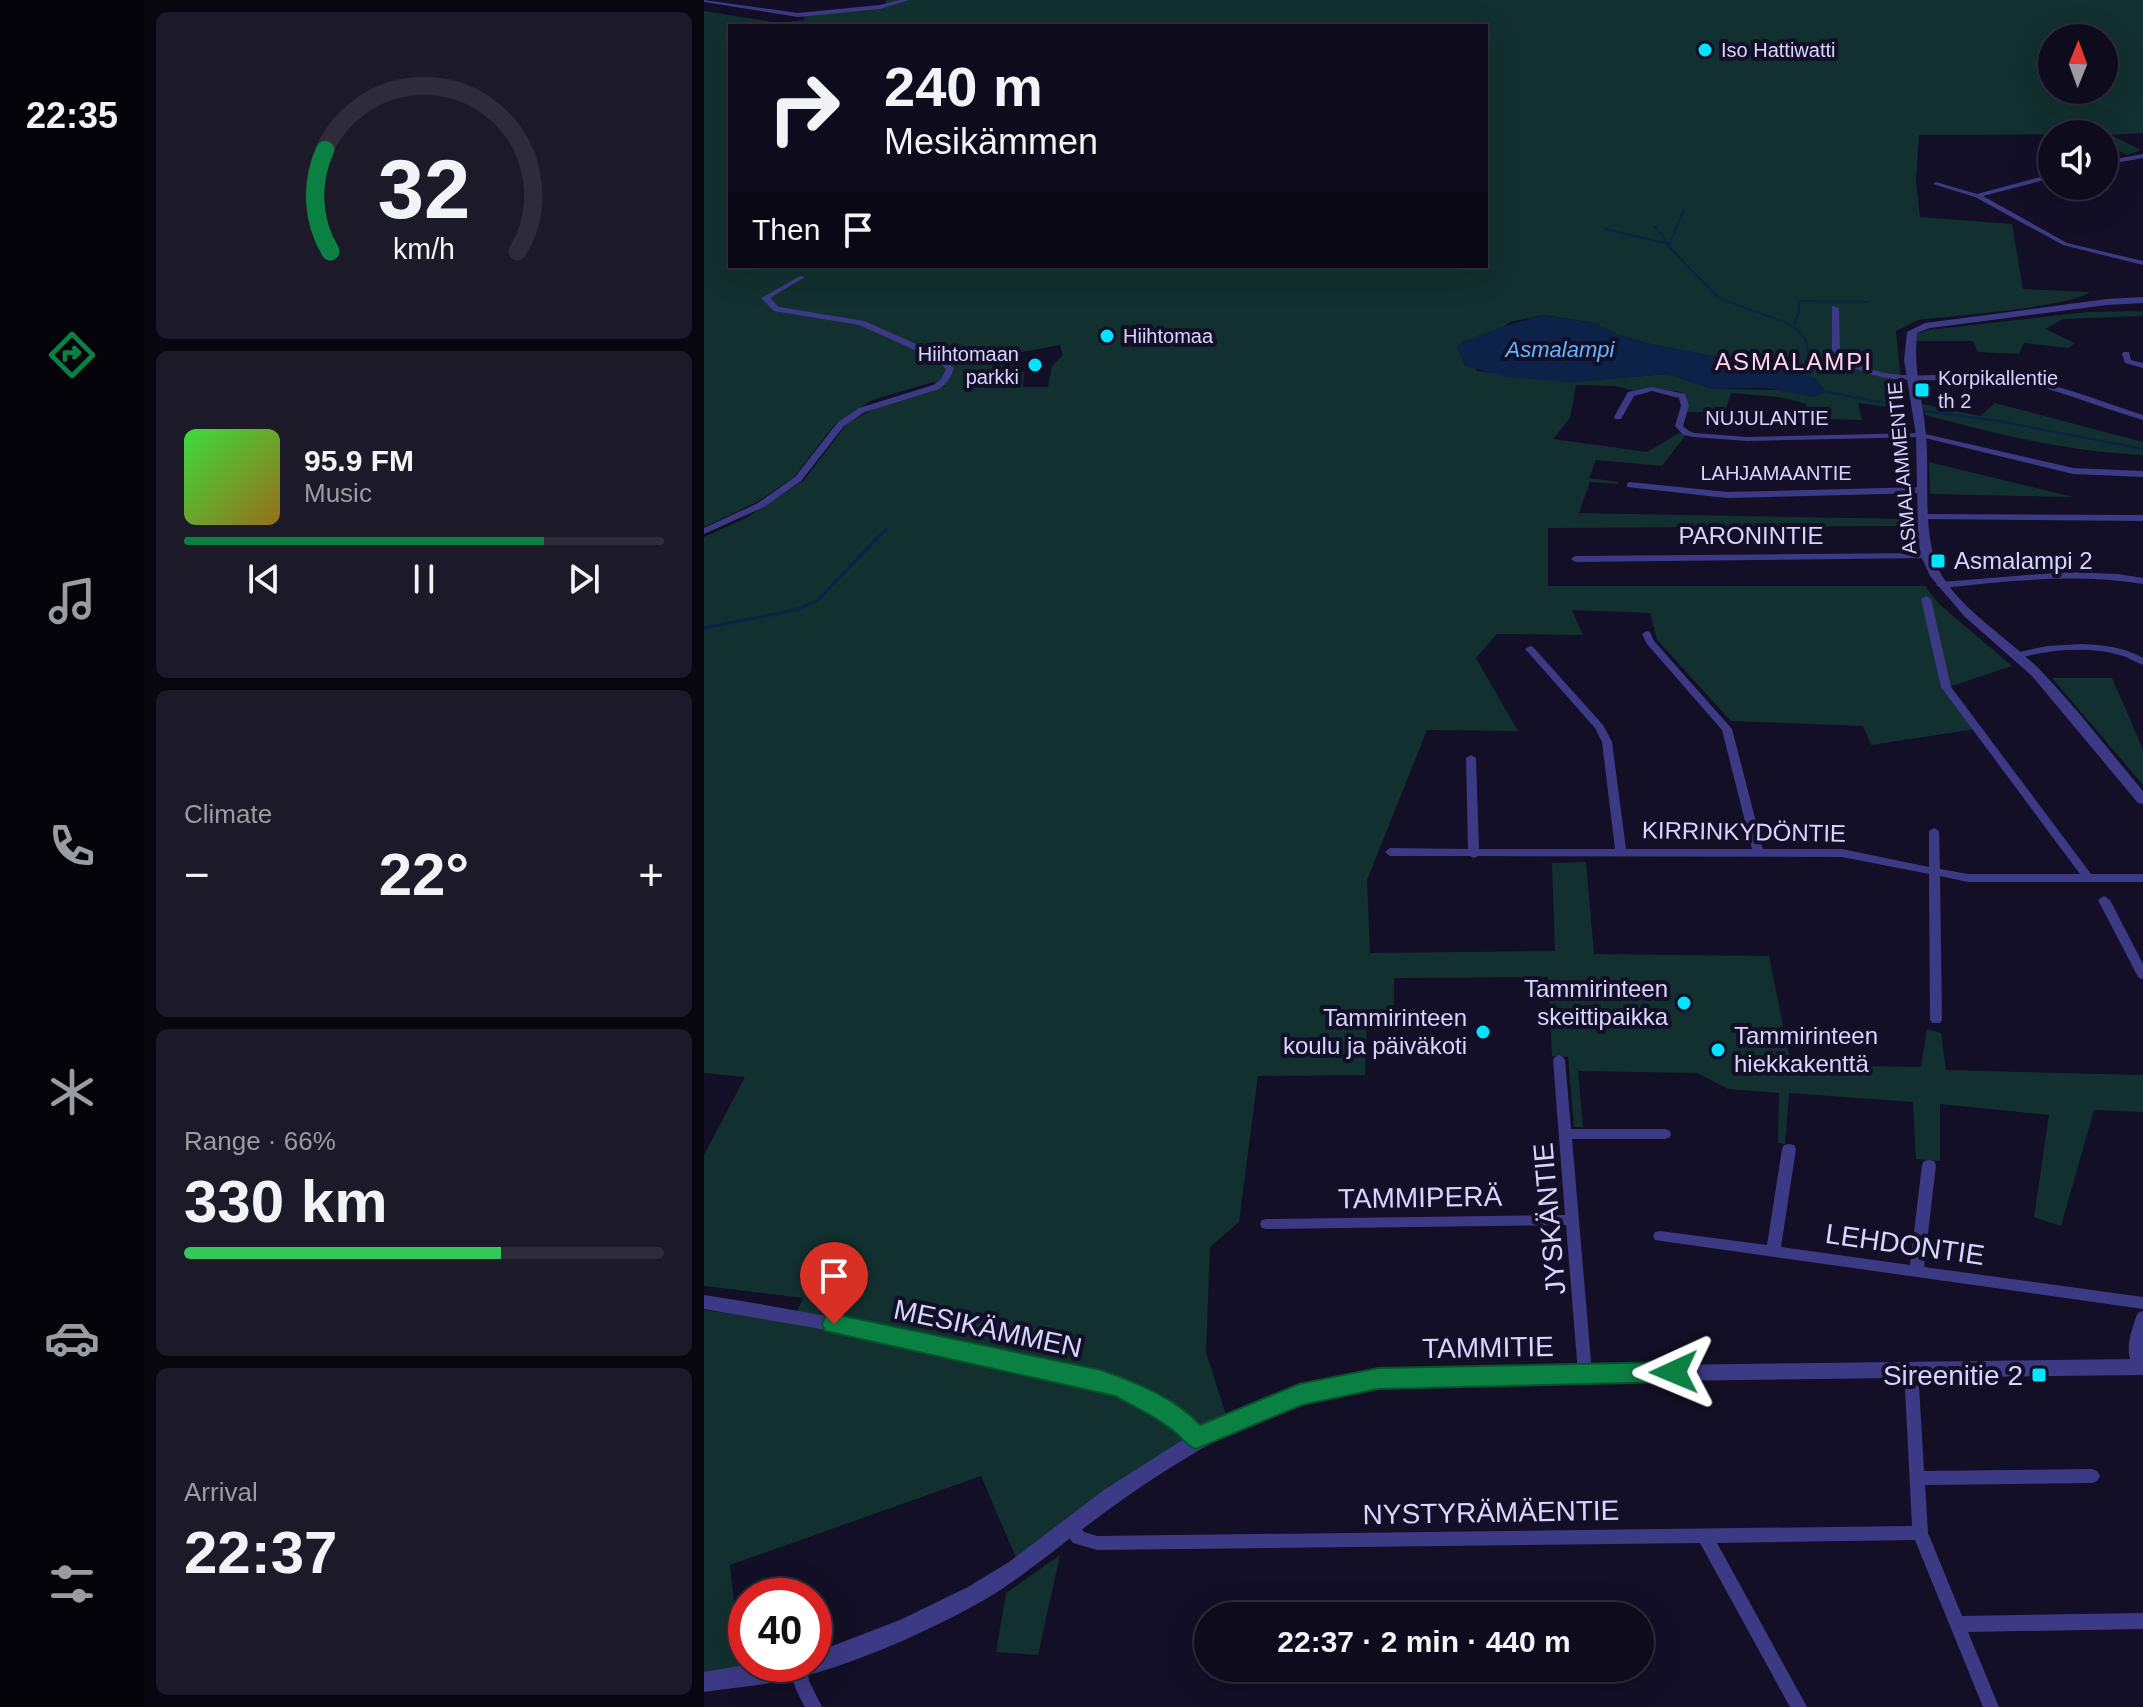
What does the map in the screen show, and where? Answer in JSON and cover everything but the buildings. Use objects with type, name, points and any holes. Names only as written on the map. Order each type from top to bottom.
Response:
[{"type":"street","points":[[704,0],[792,15],[861,9],[906,0]]},
{"type":"street","points":[[857,0],[861,9]]},
{"type":"street","points":[[2118,160],[2142,156]]},
{"type":"street","points":[[1977,196],[2038,180]]},
{"type":"street","points":[[1936,184],[1977,196],[2065,244],[2143,263]]},
{"type":"street","points":[[704,531],[761,505],[798,479],[841,424],[862,410],[936,387],[943,384],[948,374],[950,368],[936,356],[861,323],[777,309],[765,298],[802,277]]},
{"type":"street","name":"ASMALAMMENTIE","points":[[2143,300],[1921,327],[1910,337],[1921,435],[1927,556],[1941,585],[2054,692],[2143,800]]},
{"type":"street","points":[[1835,308],[1835,348],[1846,363],[1871,373],[1912,376],[1971,374],[2024,381],[2143,418]]},
{"type":"street","points":[[2126,354],[2128,361],[2143,366]]},
{"type":"street","points":[[1846,363],[1856,361]]},
{"type":"street","name":"NUJULANTIE","points":[[1618,417],[1631,394],[1652,389],[1682,396],[1685,406],[1679,426],[1686,433],[1694,435],[1747,439],[1921,435]]},
{"type":"street","points":[[1921,435],[2073,471],[2143,474]]},
{"type":"street","name":"LAHJAMAANTIE","points":[[1630,485],[1727,495],[1923,490]]},
{"type":"street","points":[[1924,517],[2143,518]]},
{"type":"street","name":"PARONINTIE","points":[[1575,559],[1927,556]]},
{"type":"street","points":[[1941,585],[2063,575],[2115,576],[2143,581]]},
{"type":"street","points":[[1926,599],[1946,687],[2089,879]]},
{"type":"street","points":[[1647,634],[1650,642],[1727,729],[1758,852]]},
{"type":"street","points":[[1530,649],[1599,727],[1607,742],[1621,853]]},
{"type":"street","points":[[2018,655],[2042,649],[2114,649],[2129,652],[2143,662]]},
{"type":"street","points":[[1471,758],[1474,854]]},
{"type":"street","points":[[1934,831],[1936,1020]]},
{"type":"street","name":"KIRRINKYDÖNTIE","points":[[1390,852],[1842,853],[1934,874],[1968,878],[2143,878]]},
{"type":"street","points":[[2104,900],[2143,975]]},
{"type":"street","name":"JYSKÄNTIE","points":[[1559,1060],[1585,1373]]},
{"type":"street","points":[[1566,1134],[1665,1134]]},
{"type":"street","points":[[1773,1252],[1789,1149]]},
{"type":"street","points":[[1916,1272],[1929,1165]]},
{"type":"street","name":"TAMMIPERÄ","points":[[1267,1224],[1573,1220]]},
{"type":"street","name":"LEHDONTIE","points":[[1660,1236],[2143,1303]]},
{"type":"street","name":"MESIKÄMMEN","points":[[704,1302],[815,1320],[1101,1381],[1123,1388],[1162,1410],[1196,1438]]},
{"type":"street","points":[[2141,1367],[2134,1348],[2143,1317]]},
{"type":"street","name":"TAMMITIE","points":[[832,1657],[914,1627],[1000,1580],[1069,1526],[1196,1438],[1289,1398],[1347,1383],[1416,1376],[2141,1367]]},
{"type":"street","points":[[1911,1369],[1920,1533],[1960,1624],[1991,1707]]},
{"type":"street","points":[[1918,1478],[2092,1476]]},
{"type":"street","name":"NYSTYRÄMÄENTIE","points":[[1069,1526],[1079,1538],[1097,1543],[1920,1533]]},
{"type":"street","points":[[1704,1535],[1799,1707]]},
{"type":"street","points":[[1960,1624],[2143,1621]]},
{"type":"street","name":"TAMMITIE","points":[[704,1682],[728,1678]]},
{"type":"street","points":[[801,1682],[814,1707]]},
{"type":"green space","points":[[885,0],[2143,0],[2143,133],[2118,135],[2118,120],[2038,120],[2038,134],[1919,135],[1916,181],[1920,217],[2012,224],[2023,289],[2090,292],[2036,306],[1918,320],[1896,331],[1904,409],[1858,403],[1862,420],[1802,418],[1807,404],[1779,397],[1731,393],[1725,412],[1686,412],[1688,402],[1681,392],[1576,385],[1570,418],[1553,439],[1647,452],[1679,433],[1685,436],[1662,466],[1596,460],[1589,478],[1619,482],[1590,482],[1579,513],[1908,519],[1908,526],[1548,528],[1548,586],[1925,586],[1939,604],[2012,666],[1946,688],[1976,729],[1871,745],[1863,726],[1731,721],[1657,640],[1650,613],[1572,610],[1583,635],[1497,634],[1476,658],[1518,731],[1427,730],[1367,880],[1370,953],[1555,951],[1552,863],[1586,862],[1594,954],[1769,956],[1791,1065],[1921,1067],[1927,1029],[1941,1033],[1946,1070],[2143,1075],[2143,1112],[2094,1110],[2061,1226],[2034,1217],[2049,1115],[1940,1104],[1940,1161],[1916,1159],[1913,1102],[1789,1093],[1785,1144],[1778,1143],[1779,1093],[1728,1089],[1697,1073],[1578,1071],[1583,1127],[1574,1127],[1568,1057],[1552,1056],[1548,977],[1394,978],[1394,1014],[1367,1022],[1365,1075],[1258,1076],[1239,1222],[1210,1247],[1206,1352],[1227,1418],[1195,1432],[1016,1558],[981,1476],[730,1565],[728,1673],[704,1675],[704,1310],[792,1322],[803,1298],[704,1286],[704,1155],[745,1077],[704,1073],[704,537],[746,518],[804,480],[847,424],[881,405],[946,386],[934,382],[872,400],[836,423],[793,478],[757,502],[704,527],[704,11],[779,23],[805,20],[803,16],[887,4]],"holes":[[[1544,315],[1594,323],[1616,334],[1650,344],[1804,374],[1783,390],[1712,389],[1667,374],[1571,382],[1477,371],[1462,342],[1495,332],[1510,322]],[[1060,345],[1063,355],[1052,366],[1048,387],[1023,387],[1024,372],[1014,368],[1018,361],[1017,353]]]},
{"type":"green space","points":[[2118,138],[2141,150],[2127,155],[2118,150]]},
{"type":"green space","points":[[2143,311],[2143,316],[2063,319],[2045,329],[2075,343],[2069,348],[2024,343],[2019,354],[1978,352],[1973,341],[1915,341],[1916,334],[1928,330],[2087,312]]},
{"type":"green space","points":[[1995,403],[2143,442],[2143,455],[2087,450],[2006,435],[1925,415],[1922,404],[1980,416]]},
{"type":"green space","points":[[1929,462],[2073,497],[1930,494]]},
{"type":"green space","points":[[2052,678],[2112,678],[2143,749],[2143,785]]},
{"type":"green space","points":[[1060,1555],[1038,1655],[996,1652],[1006,1593]]},
{"type":"water","name":"Asmalampi","points":[[1543,315],[1594,323],[1616,334],[1650,344],[1804,374],[1816,379],[1827,392],[1813,397],[1765,388],[1712,389],[1667,374],[1572,382],[1506,377],[1465,366],[1457,346],[1463,342]]},
{"type":"waterway","points":[[1654,226],[1669,244],[1684,210]]},
{"type":"waterway","points":[[1605,229],[1665,243],[1719,298],[1787,323],[1799,331],[1806,341],[1808,355],[1804,374]]},
{"type":"waterway","points":[[1794,324],[1799,313],[1799,301],[1867,302]]},
{"type":"waterway","points":[[1827,392],[1901,406]]},
{"type":"waterway","points":[[1924,411],[1999,421],[2143,449]]},
{"type":"waterway","points":[[704,628],[795,610],[817,601],[886,529]]},
{"type":"place","name":"Iso Hattiwatti","points":[[1705,50]]},
{"type":"place","name":"Hiihtomaa","points":[[1107,336]]},
{"type":"place","name":"Hiihtomaan parkki","points":[[1035,365]]},
{"type":"place","name":"Korpikallentie th 2","points":[[1922,390]]},
{"type":"place","name":"Asmalampi 2","points":[[1938,561]]},
{"type":"place","name":"Tammirinteen skeittipaikka","points":[[1684,1003]]},
{"type":"place","name":"Tammirinteen koulu ja päiväkoti","points":[[1483,1032]]},
{"type":"place","name":"Tammirinteen hiekkakenttä","points":[[1718,1050]]},
{"type":"place","name":"Sireenitie 2","points":[[2039,1375]]},
{"type":"district","name":"ASMALAMPI","points":[[1794,362]]},
{"type":"route","points":[[834,1324],[1101,1381],[1123,1388],[1162,1410],[1196,1438],[1268,1406],[1347,1383],[1416,1376],[1674,1372]]}]
